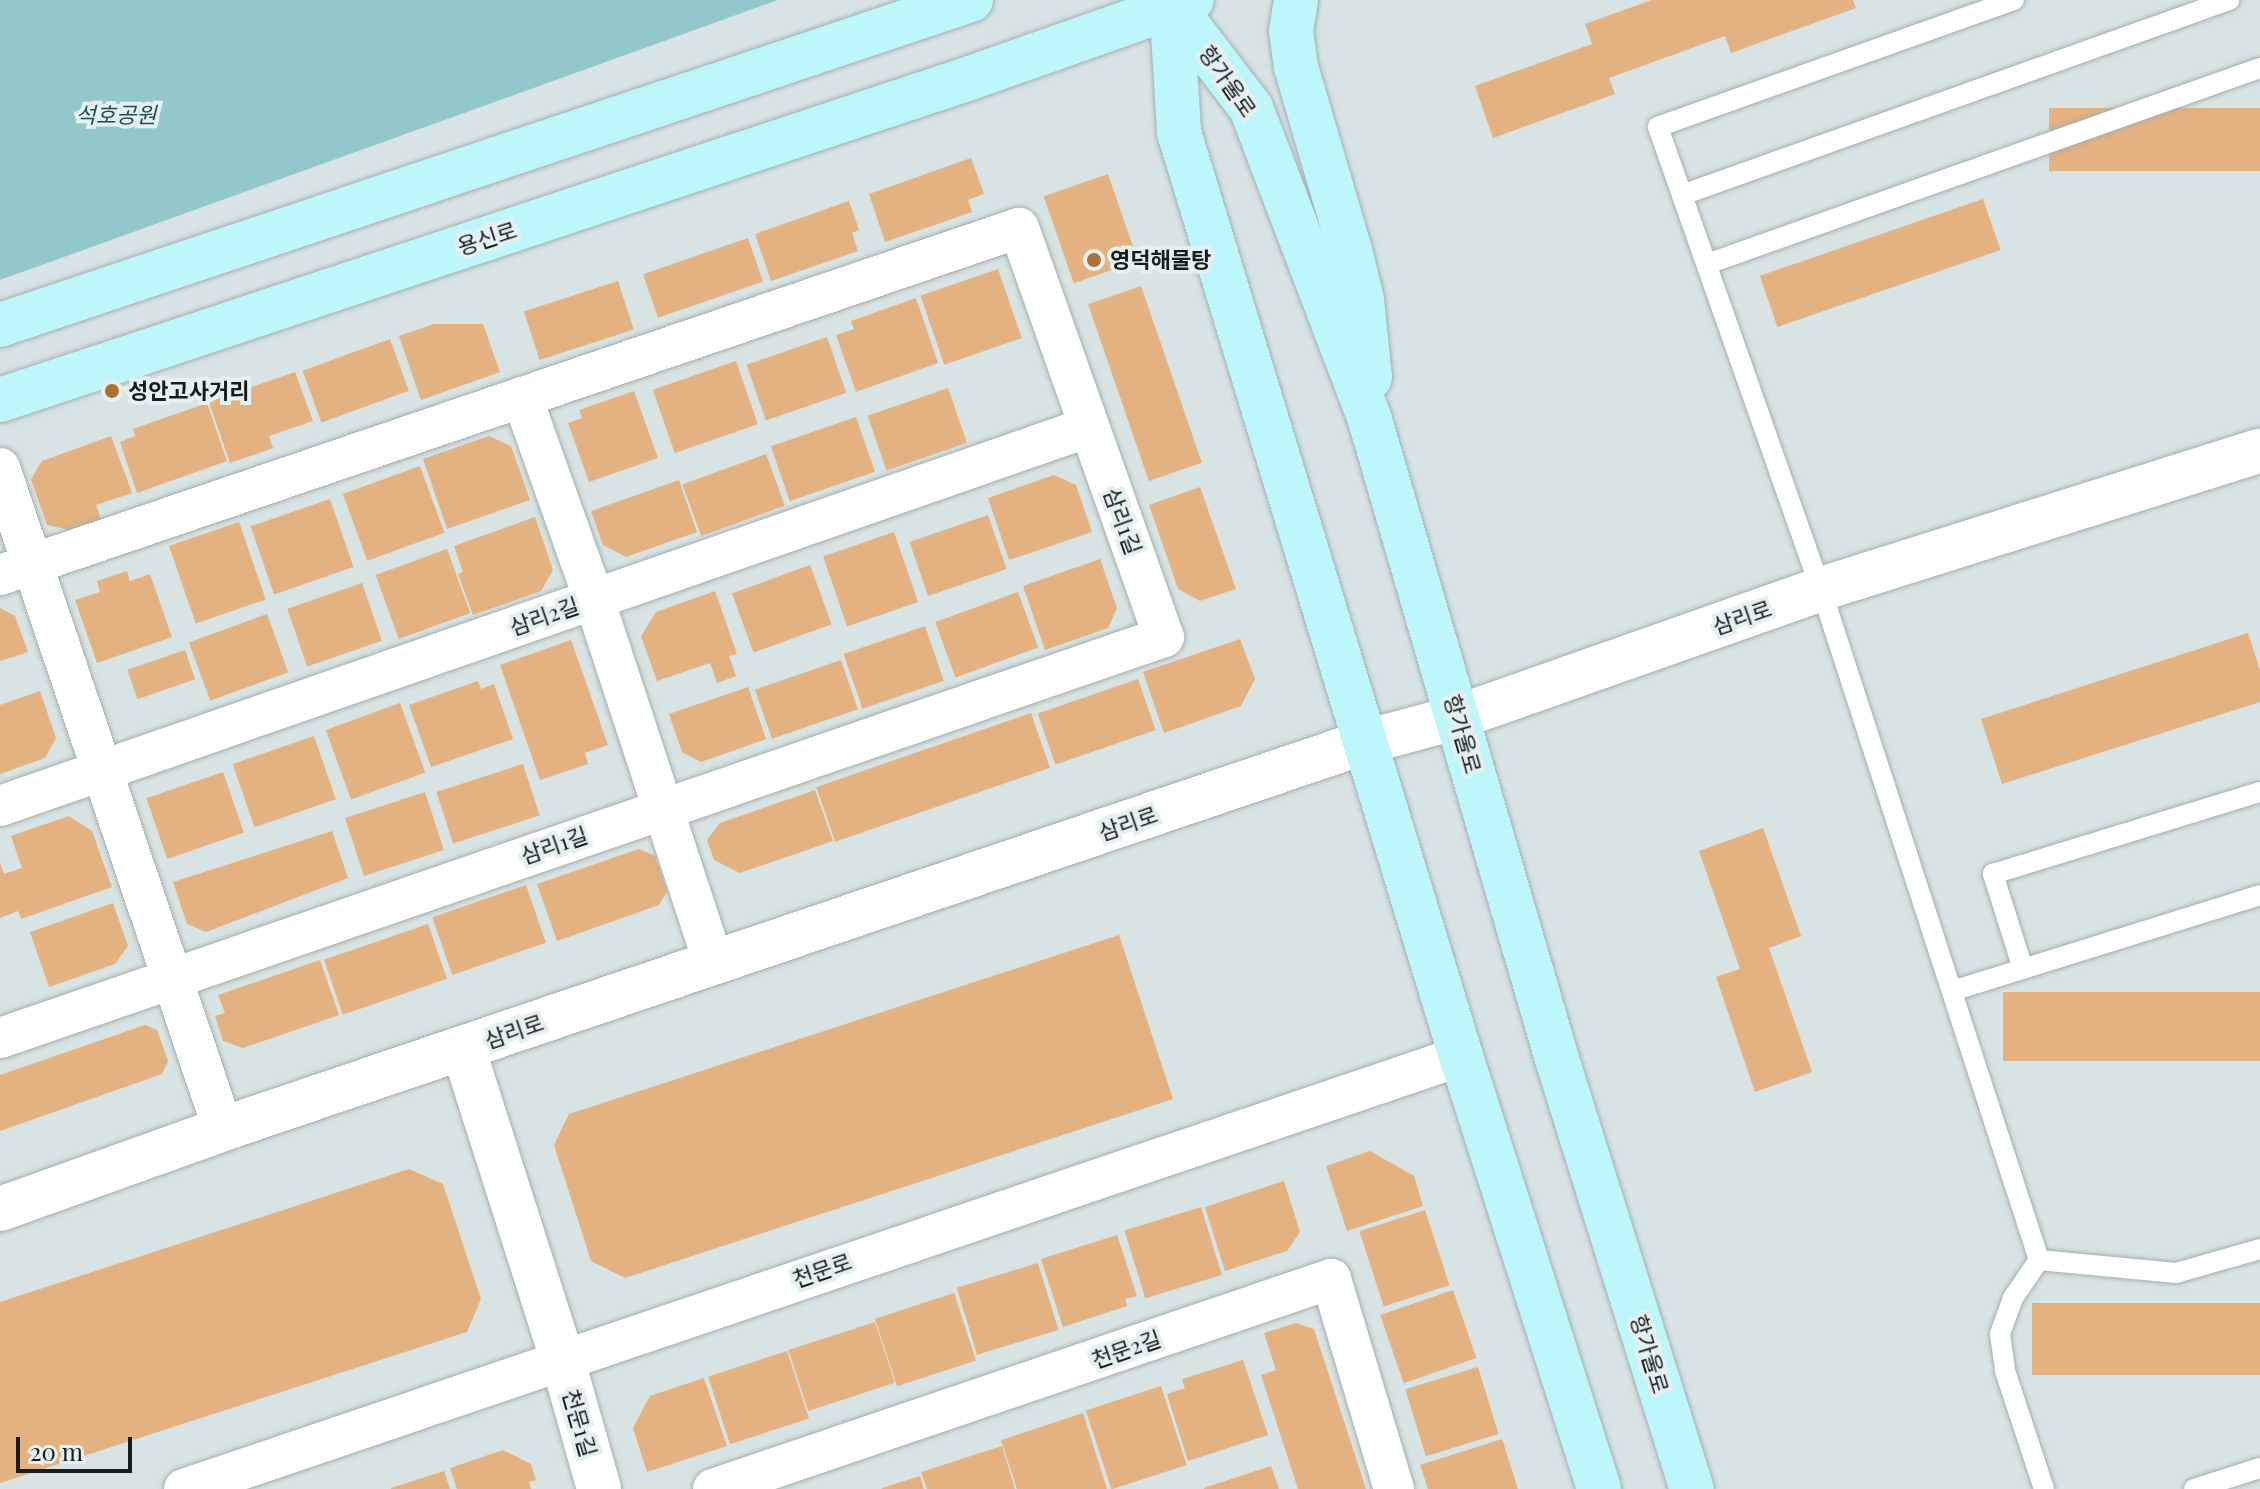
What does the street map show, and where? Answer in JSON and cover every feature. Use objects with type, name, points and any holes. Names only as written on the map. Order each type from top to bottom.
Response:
[{"type":"main road","points":[[0,325],[971,0]]},
{"type":"main road","points":[[1296,0],[1291,31],[1296,67],[1333,185],[1362,300],[1369,354],[1370,420]]},
{"type":"main road","name":"항가울로","points":[[1179,2],[1251,108],[1370,420],[1557,1059],[1692,1489]]},
{"type":"main road","name":"항가울로","points":[[1179,2],[1179,132],[1461,1056],[1599,1489]]},
{"type":"main road","name":"용신로","points":[[0,400],[973,77],[1179,2]]},
{"type":"street","name":"삼리1길","points":[[0,1038],[663,807],[1164,637],[1019,228],[16,569]]},
{"type":"street","points":[[522,397],[594,599],[714,964]]},
{"type":"street","name":"삼리2길","points":[[0,806],[1089,427]]},
{"type":"street","name":"삼리로","points":[[0,1209],[223,1129],[1365,742],[1458,717],[1821,589],[2260,451]]},
{"type":"street","points":[[0,468],[16,569],[101,773],[223,1129]]},
{"type":"street","name":"천문1길","points":[[463,1048],[562,1358],[599,1489]]},
{"type":"street","name":"천문로","points":[[184,1489],[562,1358],[1461,1056]]},
{"type":"street","name":"천문2길","points":[[713,1489],[1331,1279],[1394,1489]]},
{"type":"lane","points":[[2014,0],[1658,127],[1821,589],[2039,1260]]},
{"type":"lane","points":[[1682,195],[2229,0]]},
{"type":"lane","points":[[1707,264],[2260,68]]},
{"type":"lane","points":[[2023,969],[1993,874],[2260,792]]},
{"type":"lane","points":[[1952,991],[2260,895]]},
{"type":"lane","points":[[2039,1260],[2176,1273],[2260,1249]]},
{"type":"lane","points":[[2039,1260],[2013,1298],[2000,1334],[2005,1371],[2044,1489]]},
{"type":"lane","points":[[2194,1489],[2260,1468]]},
{"type":"green space","name":"석호공원","points":[[0,0],[778,0],[0,280]]},
{"type":"building","points":[[1652,0],[1853,0],[1856,8],[1731,53],[1725,36],[1609,78],[1615,94],[1493,138],[1475,86],[1592,44],[1585,24]]},
{"type":"building","points":[[2049,108],[2260,108],[2260,171],[2049,171]]},
{"type":"building","points":[[971,158],[984,194],[968,200],[972,212],[885,242],[869,194]]},
{"type":"building","points":[[1108,174],[1138,261],[1074,283],[1044,196]]},
{"type":"building","points":[[1983,199],[2001,250],[1777,327],[1760,276]]},
{"type":"building","points":[[849,201],[859,230],[852,233],[858,251],[771,281],[755,234]]},
{"type":"building","points":[[748,238],[763,281],[658,318],[643,274]]},
{"type":"building","points":[[998,269],[1022,338],[944,365],[920,296]]},
{"type":"building","points":[[618,281],[634,330],[540,360],[524,312]]},
{"type":"building","points":[[1141,286],[1202,463],[1149,481],[1088,304]]},
{"type":"building","points":[[916,298],[938,363],[856,392],[836,335],[854,329],[851,321]]},
{"type":"building","points":[[434,324],[483,324],[500,372],[421,400],[399,336]]},
{"type":"building","points":[[827,337],[846,393],[766,420],[747,365]]},
{"type":"building","points":[[390,339],[409,391],[321,422],[303,371]]},
{"type":"building","points":[[736,361],[758,424],[675,453],[653,390]]},
{"type":"building","points":[[295,372],[313,421],[269,436],[273,448],[230,463],[209,402]]},
{"type":"building","points":[[948,388],[967,443],[887,471],[868,416]]},
{"type":"building","points":[[634,391],[658,458],[589,482],[568,423],[582,418],[579,410]]},
{"type":"building","points":[[207,403],[227,461],[137,493],[120,442],[135,436],[133,429]]},
{"type":"building","points":[[856,417],[875,472],[790,501],[771,446]]},
{"type":"building","points":[[111,436],[132,493],[96,505],[102,522],[73,531],[47,525],[31,479],[42,461]]},
{"type":"building","points":[[489,436],[511,446],[530,500],[447,529],[423,459]]},
{"type":"building","points":[[766,454],[785,506],[701,536],[682,484]]},
{"type":"building","points":[[420,466],[444,533],[367,561],[343,494]]},
{"type":"building","points":[[1054,475],[1076,485],[1092,532],[1009,560],[988,498]]},
{"type":"building","points":[[679,480],[697,532],[626,557],[603,545],[591,511]]},
{"type":"building","points":[[1200,487],[1236,589],[1200,601],[1178,589],[1149,505]]},
{"type":"building","points":[[330,499],[353,567],[274,594],[251,526]]},
{"type":"building","points":[[988,515],[1007,569],[928,596],[910,542]]},
{"type":"building","points":[[535,517],[553,570],[541,591],[473,615],[458,574],[463,572],[454,546]]},
{"type":"building","points":[[239,522],[266,600],[196,624],[169,546]]},
{"type":"building","points":[[894,532],[918,602],[847,626],[823,556]]},
{"type":"building","points":[[447,549],[470,613],[399,639],[376,575]]},
{"type":"building","points":[[1100,559],[1117,608],[1108,628],[1045,650],[1023,586]]},
{"type":"building","points":[[810,565],[832,624],[754,653],[732,593]]},
{"type":"building","points":[[127,571],[130,581],[150,574],[172,637],[97,663],[75,600],[100,592],[97,581]]},
{"type":"building","points":[[362,583],[382,641],[307,666],[287,609]]},
{"type":"building","points":[[715,591],[737,654],[729,656],[736,676],[717,683],[710,663],[657,681],[641,636],[656,612]]},
{"type":"building","points":[[1018,592],[1038,647],[955,678],[935,622]]},
{"type":"building","points":[[0,608],[15,616],[28,652],[0,661]]},
{"type":"building","points":[[267,614],[288,672],[210,701],[189,642]]},
{"type":"building","points":[[925,626],[944,681],[863,709],[844,654]]},
{"type":"building","points":[[2248,633],[2260,670],[2260,702],[2002,784],[1981,719]]},
{"type":"building","points":[[1240,639],[1255,679],[1241,706],[1164,733],[1143,672]]},
{"type":"building","points":[[571,640],[608,745],[585,753],[588,764],[540,780],[500,665]]},
{"type":"building","points":[[185,650],[195,679],[137,699],[127,670]]},
{"type":"building","points":[[841,660],[858,709],[772,739],[755,690]]},
{"type":"building","points":[[1138,679],[1156,730],[1055,765],[1038,714]]},
{"type":"building","points":[[478,681],[481,689],[494,684],[513,739],[431,767],[409,705]]},
{"type":"building","points":[[748,687],[766,739],[701,762],[682,752],[669,714]]},
{"type":"building","points":[[40,691],[56,738],[45,758],[0,774],[0,705]]},
{"type":"building","points":[[400,703],[425,773],[351,800],[326,730]]},
{"type":"building","points":[[1031,713],[1050,768],[835,842],[816,787]]},
{"type":"building","points":[[314,736],[336,799],[254,827],[233,764]]},
{"type":"building","points":[[523,764],[540,815],[453,843],[436,792]]},
{"type":"building","points":[[223,772],[244,833],[167,859],[146,798]]},
{"type":"building","points":[[815,790],[833,841],[740,873],[714,860],[707,840],[720,823]]},
{"type":"building","points":[[425,792],[444,850],[364,876],[345,818]]},
{"type":"building","points":[[69,816],[92,831],[112,887],[21,919],[18,911],[0,918],[0,863],[4,874],[22,868],[11,836]]},
{"type":"building","points":[[1763,828],[1801,936],[1769,948],[1812,1072],[1755,1092],[1716,977],[1740,969],[1699,851]]},
{"type":"building","points":[[332,831],[348,878],[206,932],[187,924],[173,882]]},
{"type":"building","points":[[639,849],[655,856],[667,891],[659,905],[557,941],[537,884]]},
{"type":"building","points":[[526,885],[546,943],[452,975],[432,917]]},
{"type":"building","points":[[113,903],[128,946],[115,964],[49,987],[30,932]]},
{"type":"building","points":[[428,924],[447,979],[343,1015],[324,960]]},
{"type":"building","points":[[1119,935],[1173,1099],[625,1278],[591,1261],[554,1145],[569,1114]]},
{"type":"building","points":[[320,960],[339,1015],[243,1048],[223,1041],[215,1016],[225,1013],[218,995]]},
{"type":"building","points":[[2003,992],[2260,992],[2260,1061],[2003,1061]]},
{"type":"building","points":[[145,1025],[157,1030],[168,1061],[162,1074],[0,1131],[0,1075]]},
{"type":"building","points":[[1370,1151],[1414,1176],[1423,1206],[1347,1231],[1326,1166]]},
{"type":"building","points":[[409,1169],[443,1184],[481,1299],[467,1332],[0,1483],[0,1302]]},
{"type":"building","points":[[1284,1181],[1300,1232],[1287,1251],[1225,1271],[1205,1207]]},
{"type":"building","points":[[1201,1207],[1222,1275],[1145,1298],[1124,1230]]},
{"type":"building","points":[[1425,1210],[1449,1285],[1384,1306],[1359,1231]]},
{"type":"building","points":[[1117,1235],[1137,1296],[1125,1299],[1127,1306],[1063,1327],[1041,1259]]},
{"type":"building","points":[[1038,1263],[1058,1330],[977,1355],[957,1288]]},
{"type":"building","points":[[1453,1290],[1476,1358],[1404,1383],[1380,1315]]},
{"type":"building","points":[[954,1293],[976,1361],[897,1386],[875,1319]]},
{"type":"building","points":[[2032,1303],[2260,1303],[2260,1375],[2032,1375]]},
{"type":"building","points":[[875,1322],[895,1383],[808,1411],[788,1350]]},
{"type":"building","points":[[1296,1323],[1314,1329],[1366,1489],[1298,1489],[1261,1375],[1276,1370],[1264,1333]]},
{"type":"building","points":[[787,1351],[809,1419],[730,1444],[708,1377]]},
{"type":"building","points":[[1243,1360],[1268,1435],[1188,1461],[1167,1394],[1185,1388],[1182,1379]]},
{"type":"building","points":[[1478,1367],[1498,1434],[1426,1456],[1405,1389]]},
{"type":"building","points":[[704,1378],[727,1446],[647,1472],[633,1428],[650,1396]]},
{"type":"building","points":[[1161,1386],[1187,1465],[1111,1489],[1086,1410]]},
{"type":"building","points":[[1083,1413],[1107,1489],[1017,1489],[1001,1440]]},
{"type":"building","points":[[1502,1439],[1518,1489],[1428,1489],[1420,1465]]},
{"type":"building","points":[[1002,1446],[1015,1489],[927,1489],[921,1472]]},
{"type":"building","points":[[503,1450],[531,1464],[536,1480],[529,1482],[531,1489],[457,1489],[450,1468]]},
{"type":"building","points":[[1271,1466],[1279,1489],[1204,1489],[1204,1488]]},
{"type":"building","points":[[444,1471],[450,1489],[391,1489],[391,1488]]},
{"type":"building","points":[[920,1476],[924,1489],[882,1489],[882,1488]]},
{"type":"place","name":"영덕해물탕","points":[[1094,260]]},
{"type":"place","name":"성안고사거리","points":[[112,391]]}]
